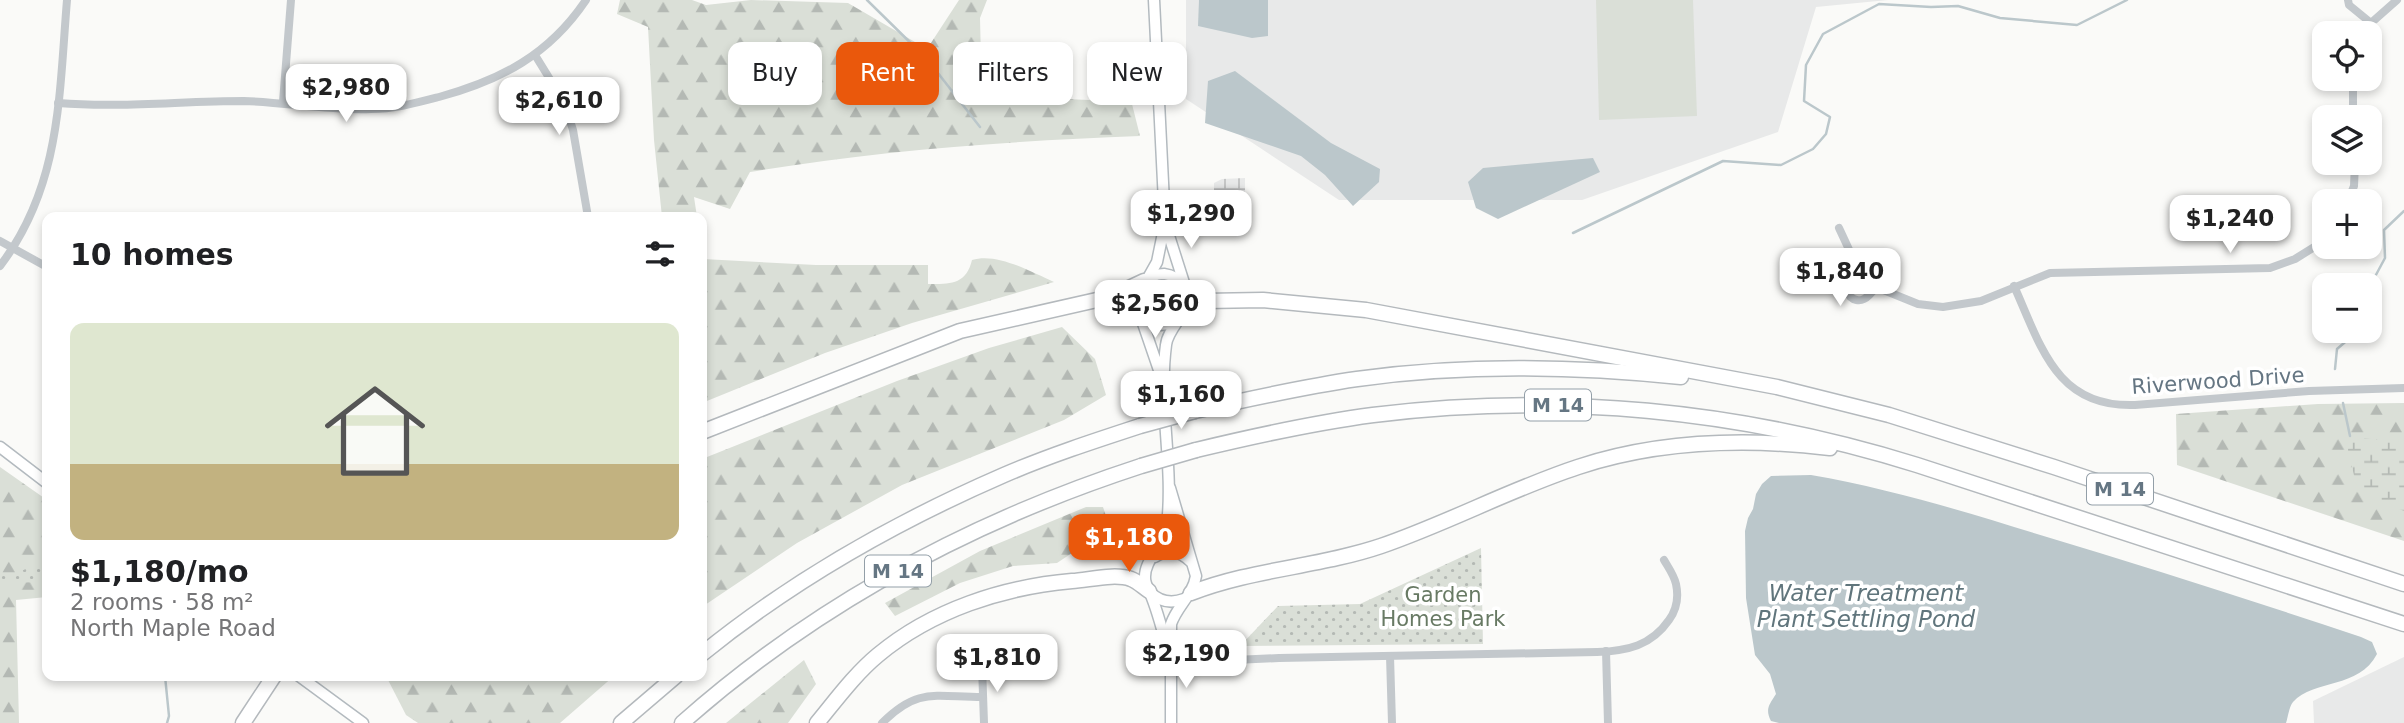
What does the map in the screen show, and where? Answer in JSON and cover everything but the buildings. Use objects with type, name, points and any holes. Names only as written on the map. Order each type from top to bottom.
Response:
[{"type":"highway","points":[[707,430],[960,331],[1110,297],[1146,280]]},
{"type":"highway","points":[[1186,291],[1205,301],[1263,300],[1366,310],[1777,387]]},
{"type":"highway","name":"M 14","points":[[707,650],[786,593],[843,558],[1005,474],[1140,426],[1282,391],[1359,379],[1478,369],[1644,373],[1777,387],[1889,415],[2404,584]]},
{"type":"highway","name":"M 14","points":[[682,723],[775,646],[869,586],[1028,507],[1141,466],[1196,450],[1259,435],[1372,415],[1439,409],[1603,406],[1770,427],[1854,446],[1917,465],[2404,624]]},
{"type":"highway","points":[[1187,596],[1226,580],[1379,547],[1578,467],[1640,451],[1714,442],[1767,441],[1835,449],[1917,465]]},
{"type":"highway","points":[[817,723],[856,676],[879,654],[914,631],[965,605],[1040,584],[1101,579],[1129,578],[1149,592]]},
{"type":"highway","points":[[243,723],[271,681]]},
{"type":"highway","points":[[621,723],[670,681]]},
{"type":"main road","points":[[1154,0],[1165,223],[1186,291],[1187,308],[1166,342],[1163,382],[1168,482],[1167,527],[1165,537],[1146,570],[1146,584],[1170,661]]},
{"type":"main road","points":[[1163,382],[1140,314],[1137,297],[1157,262],[1165,223]]},
{"type":"main road","points":[[1146,280],[1155,275],[1169,275],[1176,278],[1186,291]]},
{"type":"main road","points":[[1140,314],[1154,324],[1170,324],[1178,320]]},
{"type":"main road","points":[[0,447],[42,479]]},
{"type":"main road","points":[[1168,482],[1196,576],[1171,624],[1171,723]]},
{"type":"main road","points":[[1153,558],[1168,551],[1177,552],[1190,561]]},
{"type":"main road","points":[[1149,592],[1162,601],[1177,601],[1187,596]]},
{"type":"main road","points":[[306,681],[363,723]]},
{"type":"street","points":[[0,266],[30,220],[43,186],[58,103],[67,0]]},
{"type":"street","points":[[283,102],[291,0]]},
{"type":"street","points":[[58,103],[98,106],[283,102],[347,109],[400,107],[465,90],[499,77],[535,54],[561,31],[586,0]]},
{"type":"street","points":[[2348,0],[2349,5],[2369,21]]},
{"type":"street","points":[[2372,21],[2384,3],[2396,0]]},
{"type":"street","points":[[535,54],[564,102],[573,130],[587,212]]},
{"type":"street","points":[[1839,228],[1859,271],[1877,287],[1918,304],[1943,307],[1981,301],[2050,273],[2270,268],[2295,259],[2312,248]]},
{"type":"street","points":[[0,241],[42,264]]},
{"type":"street","points":[[1859,271],[1847,284],[1851,298],[1858,301],[1864,299],[1877,287]]},
{"type":"street","name":"Riverwood Drive","points":[[2014,286],[2050,365],[2075,390],[2113,405],[2309,391],[2404,388]]},
{"type":"street","points":[[1170,661],[1606,651],[1632,648],[1655,638],[1675,613],[1678,600],[1676,581],[1664,560]]},
{"type":"street","points":[[1606,651],[1608,723]]},
{"type":"street","points":[[1390,656],[1392,723]]},
{"type":"street","points":[[982,666],[984,723]]},
{"type":"street","points":[[882,723],[910,699],[933,696],[982,697]]},
{"type":"shaded area","points":[[1186,0],[1888,0],[1816,7],[1778,132],[1582,200],[1339,200],[1187,100]]},
{"type":"shaded area","points":[[1245,178],[1245,199],[1214,200],[1214,183],[1222,179]]},
{"type":"shaded area","points":[[2404,657],[2404,723],[2314,723],[2313,701]]},
{"type":"green space","points":[[620,0],[692,0],[706,5],[751,0],[848,3],[915,42],[836,42],[836,105],[939,105],[939,42],[932,42],[959,0],[987,0],[980,18],[981,42],[953,42],[953,105],[1073,105],[1073,99],[1087,100],[1087,105],[1132,105],[1140,136],[945,148],[798,164],[750,172],[730,209],[694,197],[696,212],[661,212],[654,140],[648,27],[617,14]]},
{"type":"green space","points":[[1596,0],[1693,0],[1697,116],[1599,120]]},
{"type":"green space","points":[[982,258],[1014,264],[1054,282],[912,323],[825,353],[707,401],[707,259],[816,265],[928,265],[928,284],[943,284],[961,279],[972,260]]},
{"type":"green space","points":[[1062,327],[1095,359],[1106,395],[1064,420],[902,485],[797,543],[707,604],[707,457],[897,381],[989,348]]},
{"type":"green space","points":[[2404,403],[2404,541],[2177,465],[2176,414],[2318,404]]},
{"type":"green space","points":[[2350,436],[2392,442],[2404,454],[2404,511],[2358,492],[2348,450]]},
{"type":"green space","points":[[0,467],[42,496],[42,597],[16,600],[19,723],[0,723]]},
{"type":"green space","points":[[1086,507],[1103,507],[1107,519],[1105,531],[1057,563],[1013,566],[960,583],[895,616],[885,603],[980,551]]},
{"type":"green space","name":"Garden Homes Park","points":[[1481,548],[1483,644],[1240,646],[1278,606],[1360,604]]},
{"type":"green space","points":[[42,561],[42,582],[0,583],[0,573],[17,573]]},
{"type":"green space","points":[[804,660],[816,684],[788,723],[726,723]]},
{"type":"green space","points":[[389,681],[608,681],[560,723],[418,723],[406,715]]},
{"type":"water","points":[[1199,0],[1268,0],[1268,36],[1252,38],[1198,26]]},
{"type":"water","points":[[1235,71],[1331,143],[1380,169],[1379,182],[1353,206],[1325,175],[1301,156],[1205,123],[1208,81]]},
{"type":"water","points":[[1593,158],[1600,172],[1498,219],[1476,208],[1468,182],[1483,168]]},
{"type":"water","name":"Water Treatment Plant Settling Pond","points":[[1811,475],[1925,501],[2158,571],[2361,637],[2372,642],[2377,654],[2359,673],[2302,695],[2293,702],[2286,723],[1771,721],[1769,707],[1776,694],[1770,674],[1755,655],[1746,598],[1745,531],[1756,494],[1771,476]]},
{"type":"waterway","points":[[867,0],[927,59],[980,127]]},
{"type":"waterway","points":[[1573,233],[1723,161],[1781,165],[1813,149],[1826,134],[1830,117],[1804,101],[1806,65],[1823,34],[1879,4],[1958,6],[2000,18],[2077,25],[2127,0]]},
{"type":"waterway","points":[[2377,273],[2385,258],[2384,230],[2404,211]]},
{"type":"waterway","points":[[2335,369],[2337,349],[2344,343]]},
{"type":"waterway","points":[[2343,403],[2350,436]]},
{"type":"waterway","points":[[166,681],[169,716],[167,723]]}]
